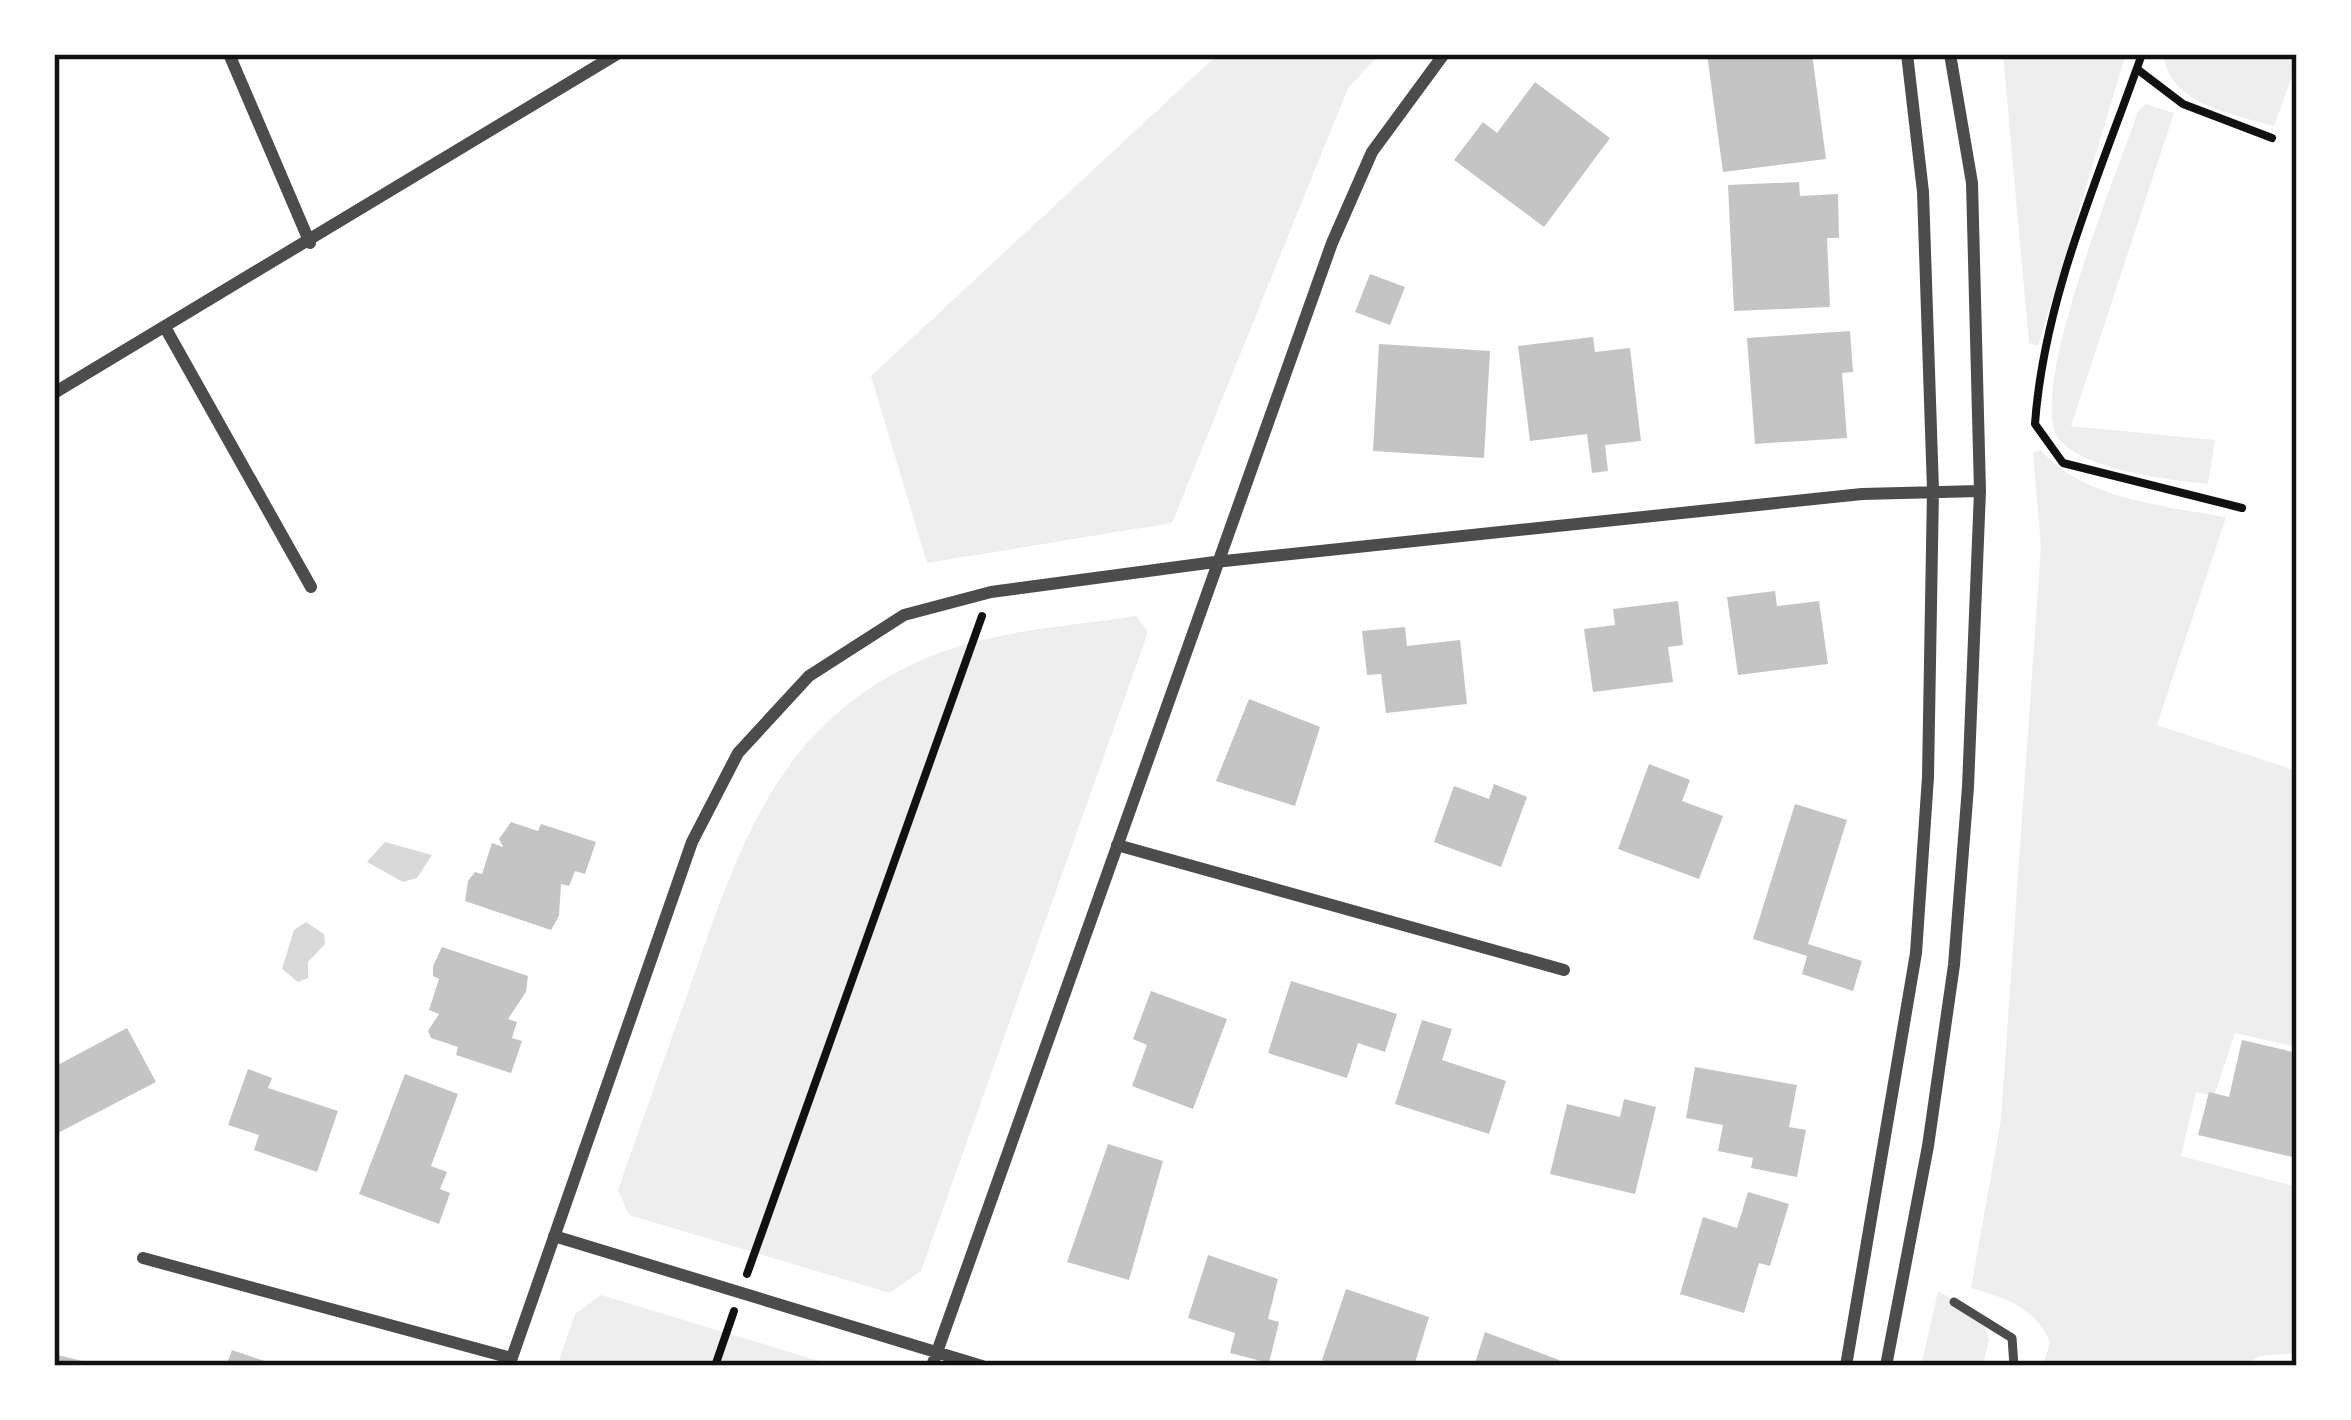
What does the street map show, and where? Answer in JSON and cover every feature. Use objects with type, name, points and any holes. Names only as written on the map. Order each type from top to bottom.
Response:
[{"type":"street","points":[[229,54],[310,243]]},
{"type":"street","points":[[54,393],[617,54]]},
{"type":"street","points":[[935,1359],[1332,243],[1372,152],[1444,54]]},
{"type":"street","points":[[1846,1366],[1916,953],[1928,777],[1933,490],[1923,192],[1907,54]]},
{"type":"street","points":[[1886,1366],[1928,1146],[1954,964],[1980,491],[1972,183],[1950,54]]},
{"type":"street","points":[[166,329],[311,587]]},
{"type":"street","points":[[143,1258],[510,1362],[692,842],[737,753],[808,676],[904,615],[991,592],[1215,562],[1933,490],[1980,491]]},
{"type":"street","points":[[1117,845],[1564,970]]},
{"type":"street","points":[[554,1236],[740,1292],[935,1359],[982,1366]]},
{"type":"lane","points":[[1954,1301],[2012,1338],[2014,1366]]},
{"type":"path","points":[[2142,54],[2071,255],[2039,373],[2036,424],[2063,463],[2242,508]]},
{"type":"path","points":[[2137,69],[2183,104],[2272,138]]},
{"type":"path","points":[[715,1366],[991,592]]},
{"type":"shaded area","points":[[1218,54],[1380,54],[1348,88],[1172,523],[927,563],[871,376]]},
{"type":"shaded area","points":[[2003,54],[2126,54],[2038,346],[2029,343]]},
{"type":"shaded area","points":[[2163,54],[2297,54],[2297,63],[2274,126],[2190,96],[2168,71]]},
{"type":"shaded area","points":[[2146,104],[2174,113],[2071,426],[2215,440],[2208,484],[2128,472],[2087,459],[2059,439],[2052,414],[2054,377],[2079,280],[2138,111]]},
{"type":"shaded area","points":[[2041,450],[2058,466],[2101,490],[2226,517],[2157,725],[2297,771],[2297,1047],[2235,1033],[2214,1096],[2196,1092],[2181,1156],[2297,1187],[2297,1353],[2260,1356],[2242,1366],[2043,1366],[2050,1342],[2036,1320],[2008,1300],[1971,1288],[2001,1119],[2041,546],[2033,453]]},
{"type":"shaded area","points":[[1136,616],[1148,632],[921,1271],[890,1293],[629,1215],[618,1190],[711,927],[748,836],[797,756],[828,721],[867,690],[939,653],[1022,632]]},
{"type":"shaded area","points":[[385,842],[432,855],[417,878],[403,882],[367,862]]},
{"type":"shaded area","points":[[306,922],[324,934],[325,944],[308,962],[308,978],[298,982],[282,969],[294,930]]},
{"type":"shaded area","points":[[1938,1291],[1982,1318],[1989,1339],[1983,1366],[1921,1366]]},
{"type":"shaded area","points":[[601,1295],[836,1366],[557,1366],[575,1314]]},
{"type":"building","points":[[1707,54],[1812,54],[1826,159],[1723,172]]},
{"type":"building","points":[[1535,82],[1610,138],[1544,227],[1454,160],[1483,122],[1497,133]]},
{"type":"building","points":[[1799,182],[1800,196],[1838,194],[1839,238],[1827,238],[1830,307],[1734,311],[1728,185]]},
{"type":"building","points":[[1370,274],[1405,287],[1390,325],[1355,312]]},
{"type":"building","points":[[1850,331],[1853,372],[1842,373],[1847,438],[1755,444],[1747,338]]},
{"type":"building","points":[[1593,337],[1595,352],[1630,348],[1641,441],[1605,445],[1608,471],[1592,473],[1587,434],[1530,441],[1518,346]]},
{"type":"building","points":[[1379,344],[1490,351],[1484,458],[1373,451]]},
{"type":"building","points":[[1775,591],[1777,606],[1819,601],[1828,664],[1738,675],[1727,597]]},
{"type":"building","points":[[1678,601],[1683,645],[1668,647],[1673,682],[1593,692],[1584,629],[1615,625],[1613,609]]},
{"type":"building","points":[[1405,627],[1407,646],[1460,640],[1467,704],[1386,713],[1381,674],[1367,675],[1362,631]]},
{"type":"building","points":[[1249,699],[1320,727],[1295,806],[1216,781]]},
{"type":"building","points":[[1649,764],[1690,780],[1682,801],[1723,816],[1699,879],[1618,849]]},
{"type":"building","points":[[1494,784],[1527,797],[1501,867],[1434,842],[1454,786],[1489,799]]},
{"type":"building","points":[[1795,804],[1847,820],[1808,944],[1862,961],[1853,991],[1802,974],[1807,956],[1753,939]]},
{"type":"building","points":[[511,822],[538,831],[541,824],[596,842],[585,874],[575,871],[569,886],[561,884],[559,916],[551,930],[465,901],[468,881],[475,872],[482,874],[492,843],[503,847],[499,839]]},
{"type":"building","points":[[442,947],[528,976],[526,992],[508,1019],[517,1022],[512,1038],[522,1041],[511,1073],[456,1055],[458,1047],[431,1038],[428,1031],[439,1014],[429,1010],[439,979],[433,976],[433,966]]},
{"type":"building","points":[[1291,981],[1397,1014],[1385,1052],[1358,1043],[1347,1078],[1268,1053]]},
{"type":"building","points":[[1151,991],[1227,1019],[1193,1109],[1132,1086],[1147,1045],[1133,1039]]},
{"type":"building","points":[[1422,1020],[1452,1029],[1442,1060],[1506,1081],[1489,1134],[1395,1104]]},
{"type":"building","points":[[127,1028],[156,1082],[54,1135],[54,1067]]},
{"type":"building","points":[[2242,1040],[2297,1053],[2297,1158],[2198,1135],[2209,1092],[2229,1097]]},
{"type":"building","points":[[1695,1067],[1797,1085],[1789,1127],[1806,1130],[1797,1177],[1751,1168],[1753,1158],[1718,1151],[1723,1125],[1686,1118]]},
{"type":"building","points":[[248,1069],[272,1078],[268,1088],[338,1111],[317,1172],[254,1150],[259,1135],[228,1125]]},
{"type":"building","points":[[405,1074],[458,1094],[431,1166],[447,1172],[440,1189],[450,1193],[439,1224],[359,1194]]},
{"type":"building","points":[[1624,1099],[1656,1107],[1635,1194],[1550,1174],[1567,1104],[1620,1117]]},
{"type":"building","points":[[1108,1144],[1163,1161],[1129,1280],[1067,1262]]},
{"type":"building","points":[[1748,1192],[1789,1204],[1770,1266],[1759,1263],[1744,1313],[1680,1294],[1703,1217],[1737,1228]]},
{"type":"building","points":[[1208,1255],[1278,1279],[1268,1319],[1279,1322],[1269,1363],[1230,1353],[1235,1333],[1188,1318]]},
{"type":"building","points":[[1346,1289],[1429,1317],[1414,1366],[1340,1366],[1322,1360]]},
{"type":"building","points":[[1485,1332],[1559,1360],[1558,1366],[1474,1366]]},
{"type":"building","points":[[232,1350],[276,1365],[276,1366],[226,1366]]},
{"type":"building","points":[[54,1354],[86,1362],[85,1366],[54,1366]]}]
